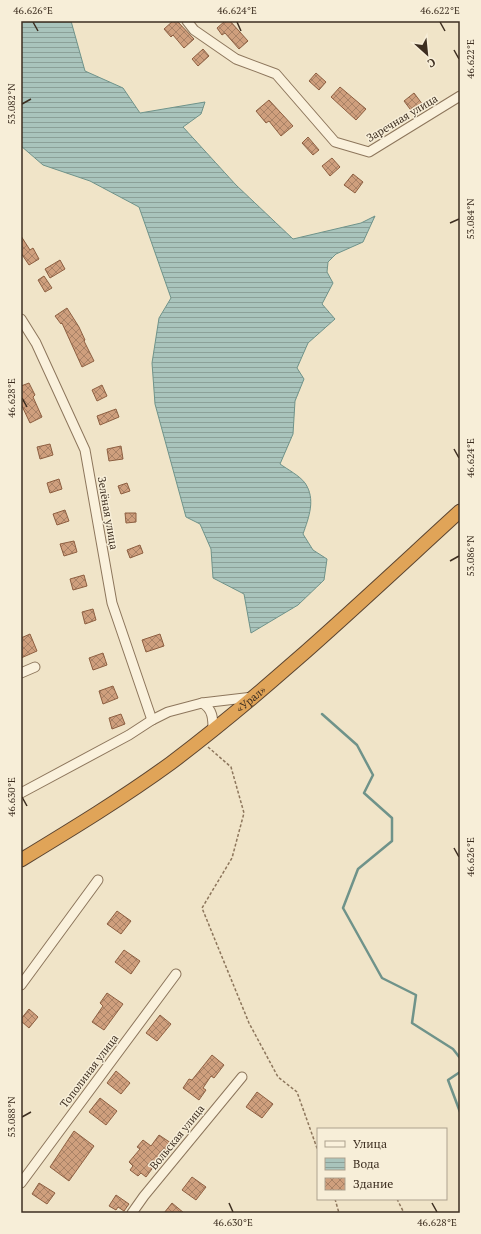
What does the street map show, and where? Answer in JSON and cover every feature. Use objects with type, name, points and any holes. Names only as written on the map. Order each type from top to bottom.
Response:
[{"type":"highway","name":"«Урал»","points":[[21,860],[121,798],[214,730],[254,697],[460,511]]},
{"type":"street","name":"Заречная улица","points":[[187,21],[194,30],[236,59],[276,74],[335,142],[369,152],[460,96]]},
{"type":"street","name":"Зелёная улица","points":[[21,319],[36,342],[85,450],[112,603],[152,720]]},
{"type":"street","points":[[21,673],[35,667]]},
{"type":"street","points":[[21,793],[129,735],[152,720],[168,712],[202,703],[254,697]]},
{"type":"street","points":[[202,703],[210,710],[214,730]]},
{"type":"street","points":[[21,985],[98,880]]},
{"type":"street","name":"Тополиная улица","points":[[21,1183],[176,974]]},
{"type":"street","name":"Вольская улица","points":[[132,1213],[144,1196],[242,1077]]},
{"type":"path","points":[[200,741],[231,767],[244,813],[232,858],[202,908],[249,1023],[278,1077],[297,1092],[317,1149]]},
{"type":"path","points":[[335,1200],[339,1213]]},
{"type":"path","points":[[398,1200],[404,1213]]},
{"type":"water","points":[[21,21],[71,21],[85,71],[123,88],[140,113],[205,102],[201,114],[183,127],[236,185],[293,239],[361,223],[375,216],[363,242],[336,254],[328,262],[327,272],[333,283],[322,304],[335,319],[308,343],[297,368],[304,379],[295,401],[293,434],[280,464],[300,478],[308,489],[311,502],[303,534],[313,550],[327,559],[324,580],[298,605],[251,633],[244,594],[213,578],[211,549],[200,524],[186,517],[155,404],[152,363],[159,318],[171,298],[139,207],[90,181],[43,165],[21,146]]},
{"type":"building","points":[[173,21],[177,21],[194,39],[184,48],[173,35],[171,37],[164,29]]},
{"type":"building","points":[[225,21],[230,21],[248,41],[239,49],[225,33],[222,35],[217,28]]},
{"type":"building","points":[[203,49],[209,56],[198,66],[192,59]]},
{"type":"building","points":[[316,73],[326,82],[319,90],[309,81]]},
{"type":"building","points":[[340,87],[366,109],[356,120],[331,97]]},
{"type":"building","points":[[414,93],[423,105],[413,113],[404,101]]},
{"type":"building","points":[[269,100],[293,126],[281,136],[269,121],[266,123],[256,111]]},
{"type":"building","points":[[308,137],[319,150],[313,155],[302,143]]},
{"type":"building","points":[[332,158],[340,167],[330,176],[322,166]]},
{"type":"building","points":[[353,174],[363,182],[355,193],[344,185]]},
{"type":"building","points":[[21,236],[30,250],[33,248],[39,259],[29,265],[21,253]]},
{"type":"building","points":[[60,260],[65,269],[50,278],[45,269]]},
{"type":"building","points":[[44,276],[52,288],[45,292],[38,280]]},
{"type":"building","points":[[67,308],[79,327],[94,361],[82,367],[62,323],[61,324],[55,316]]},
{"type":"building","points":[[29,383],[35,395],[33,397],[42,417],[30,423],[21,404],[21,386]]},
{"type":"building","points":[[102,385],[107,396],[97,401],[92,390]]},
{"type":"building","points":[[116,409],[119,417],[100,425],[97,416]]},
{"type":"building","points":[[50,444],[53,455],[40,459],[37,447]]},
{"type":"building","points":[[121,446],[123,459],[109,461],[107,449]]},
{"type":"building","points":[[59,479],[62,489],[50,493],[47,483]]},
{"type":"building","points":[[127,483],[130,491],[121,494],[118,486]]},
{"type":"building","points":[[65,510],[69,521],[57,525],[53,514]]},
{"type":"building","points":[[125,513],[136,513],[136,522],[126,523]]},
{"type":"building","points":[[74,541],[77,552],[64,556],[60,544]]},
{"type":"building","points":[[140,545],[143,553],[130,558],[127,550]]},
{"type":"building","points":[[84,575],[87,586],[73,590],[70,579]]},
{"type":"building","points":[[93,609],[96,620],[85,624],[82,612]]},
{"type":"building","points":[[30,634],[37,651],[21,658],[21,638]]},
{"type":"building","points":[[160,634],[164,646],[146,652],[142,640]]},
{"type":"building","points":[[103,653],[107,665],[93,670],[89,658]]},
{"type":"building","points":[[113,686],[118,698],[103,704],[99,691]]},
{"type":"building","points":[[121,714],[125,724],[112,729],[109,718]]},
{"type":"building","points":[[117,911],[131,921],[121,934],[107,924]]},
{"type":"building","points":[[124,950],[140,961],[131,974],[115,962]]},
{"type":"building","points":[[107,993],[123,1004],[104,1030],[92,1022],[103,1006],[100,1003]]},
{"type":"building","points":[[29,1009],[38,1017],[29,1028],[21,1021],[21,1019]]},
{"type":"building","points":[[160,1015],[171,1024],[157,1041],[146,1033]]},
{"type":"building","points":[[212,1055],[224,1065],[214,1078],[211,1076],[203,1088],[206,1090],[199,1100],[183,1088],[189,1079],[192,1080]]},
{"type":"building","points":[[116,1071],[130,1083],[121,1094],[107,1083]]},
{"type":"building","points":[[257,1092],[273,1104],[262,1118],[246,1107]]},
{"type":"building","points":[[100,1098],[117,1111],[106,1125],[89,1112]]},
{"type":"building","points":[[74,1131],[94,1146],[69,1181],[50,1167]]},
{"type":"building","points":[[159,1135],[171,1143],[146,1177],[141,1173],[138,1176],[130,1170],[133,1166],[129,1162],[140,1149],[137,1147],[143,1140],[151,1146]]},
{"type":"building","points":[[192,1177],[206,1187],[196,1200],[182,1190]]},
{"type":"building","points":[[39,1183],[55,1193],[47,1204],[32,1194]]},
{"type":"building","points":[[116,1195],[129,1204],[124,1211],[118,1207],[116,1210],[109,1206]]},
{"type":"building","points":[[172,1203],[184,1213],[164,1213]]},
{"type":"waterway","points":[[322,714],[357,745],[373,775],[364,793],[392,818],[392,841],[358,869],[343,908],[382,978],[416,995],[412,1023],[453,1049],[460,1058]]},
{"type":"waterway","points":[[460,1072],[448,1080],[460,1112]]}]
